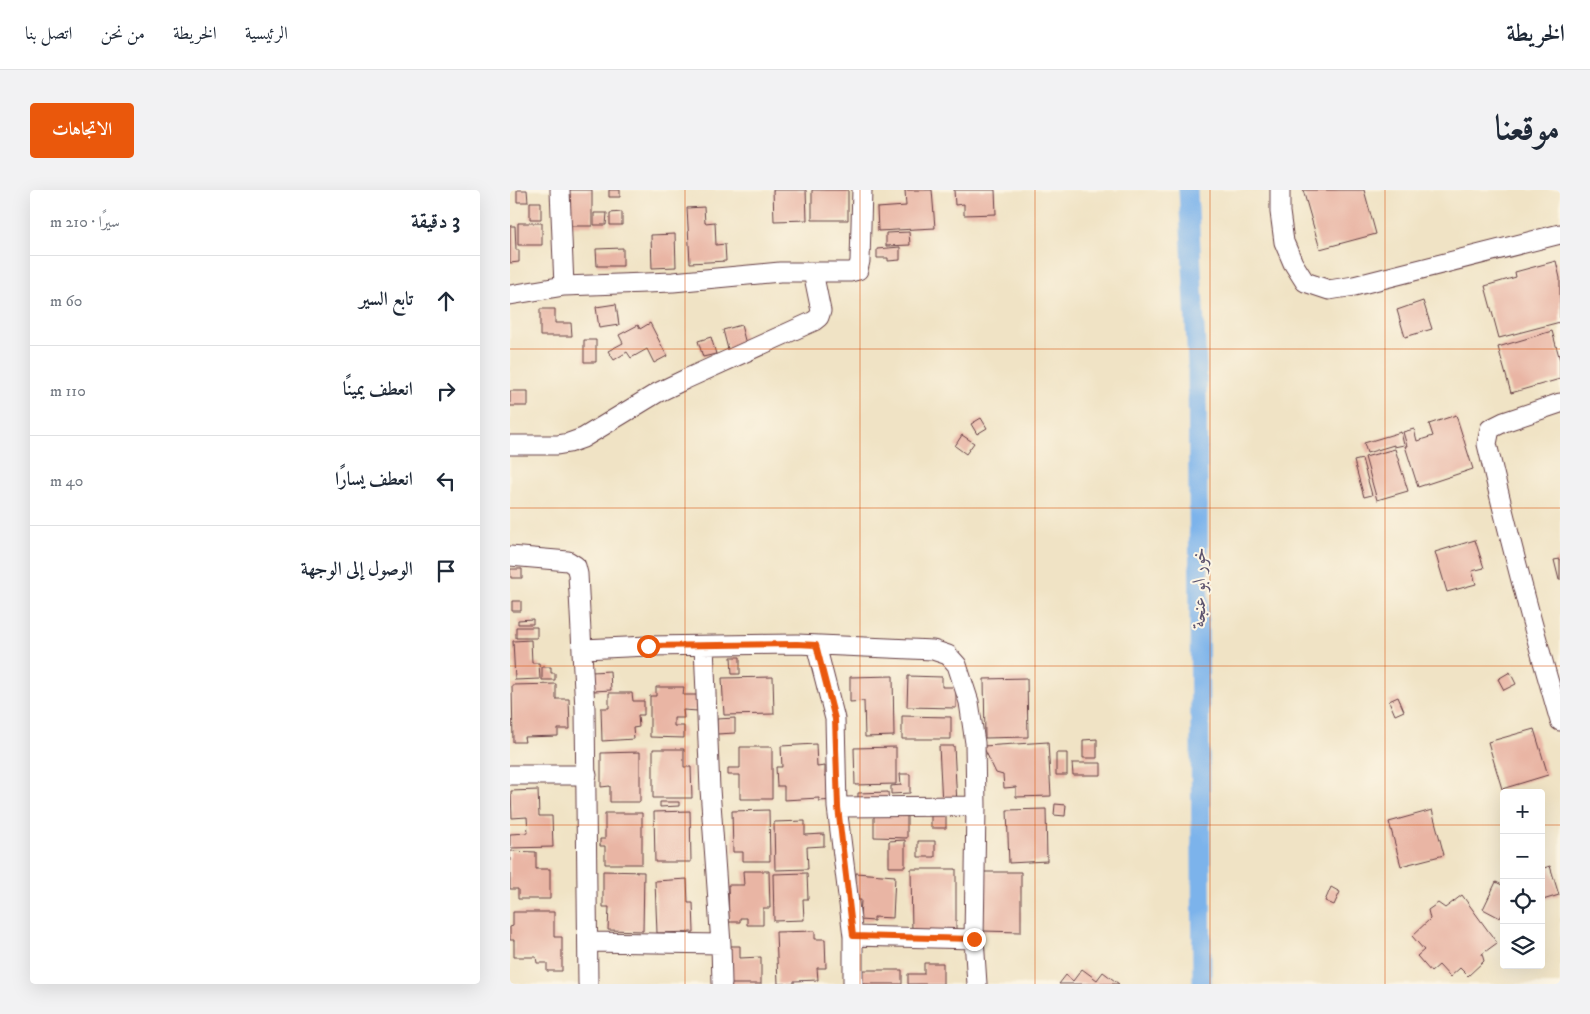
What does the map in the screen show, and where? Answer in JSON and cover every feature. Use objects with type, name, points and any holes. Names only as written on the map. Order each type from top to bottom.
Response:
[{"type":"street","points":[[560,190],[564,286]]},
{"type":"street","points":[[510,295],[564,286],[673,282],[780,272],[850,272],[858,270],[860,261],[862,190]]},
{"type":"street","points":[[1280,190],[1280,212],[1284,242],[1293,263],[1306,282],[1329,290],[1354,286],[1560,234]]},
{"type":"street","points":[[510,445],[569,444],[583,438],[657,393],[814,322],[819,317],[821,311],[812,272]]},
{"type":"street","points":[[1560,403],[1504,422],[1490,430],[1487,444],[1509,537],[1560,721]]},
{"type":"street","points":[[510,556],[568,561],[576,566],[578,574],[587,775],[588,984]]},
{"type":"street","points":[[582,649],[816,645],[933,650],[948,655],[957,665],[969,702],[975,743],[974,939],[977,984]]},
{"type":"street","points":[[816,645],[835,719],[838,807],[853,936],[853,984]]},
{"type":"street","points":[[704,646],[710,789],[722,984]]},
{"type":"street","points":[[510,775],[587,775]]},
{"type":"street","points":[[838,807],[976,806]]},
{"type":"street","points":[[853,936],[974,939]]},
{"type":"street","points":[[588,942],[721,944]]},
{"type":"building","points":[[517,190],[527,190],[528,202],[517,202]]},
{"type":"building","points":[[564,190],[592,190],[592,226],[565,226]]},
{"type":"building","points":[[609,190],[620,190],[620,197],[609,197]]},
{"type":"building","points":[[773,190],[806,190],[807,220],[774,221]]},
{"type":"building","points":[[812,190],[848,190],[848,220],[812,220]]},
{"type":"building","points":[[905,190],[932,190],[935,228],[878,231],[877,208],[906,206]]},
{"type":"building","points":[[954,190],[995,190],[996,214],[964,215],[964,204],[955,205]]},
{"type":"building","points":[[1303,190],[1364,190],[1376,234],[1320,249]]},
{"type":"building","points":[[530,202],[541,202],[541,219],[530,219]]},
{"type":"building","points":[[704,207],[705,223],[715,222],[716,245],[725,244],[726,261],[690,263],[687,208]]},
{"type":"building","points":[[622,212],[622,225],[610,225],[610,213]]},
{"type":"building","points":[[594,213],[607,213],[606,225],[594,225]]},
{"type":"building","points":[[518,223],[542,223],[542,245],[518,245]]},
{"type":"building","points":[[510,226],[515,226],[516,250],[519,250],[519,262],[510,263]]},
{"type":"building","points":[[909,232],[910,245],[886,246],[886,233]]},
{"type":"building","points":[[675,234],[676,267],[652,268],[651,235]]},
{"type":"building","points":[[900,247],[900,260],[888,261],[888,258],[877,258],[877,249]]},
{"type":"building","points":[[623,248],[623,266],[597,266],[596,249]]},
{"type":"building","points":[[1556,261],[1560,278],[1560,322],[1499,338],[1485,286],[1516,277],[1515,272]]},
{"type":"building","points":[[1423,301],[1432,329],[1405,337],[1397,310]]},
{"type":"building","points":[[616,304],[619,325],[599,328],[596,307]]},
{"type":"building","points":[[540,309],[555,309],[555,323],[571,323],[572,336],[540,336]]},
{"type":"building","points":[[650,323],[667,356],[654,363],[647,349],[631,358],[627,352],[614,360],[608,351],[623,343],[619,335],[638,325],[640,329]]},
{"type":"building","points":[[741,325],[747,348],[729,353],[723,330]]},
{"type":"building","points":[[1552,331],[1560,360],[1560,379],[1511,393],[1498,347]]},
{"type":"building","points":[[711,337],[716,354],[703,357],[698,341]]},
{"type":"building","points":[[584,340],[596,340],[596,362],[584,362]]},
{"type":"building","points":[[510,391],[528,391],[528,406],[510,406]]},
{"type":"building","points":[[1456,415],[1473,469],[1418,487],[1405,446],[1407,446],[1403,432],[1414,429],[1417,441],[1433,436],[1429,424]]},
{"type":"building","points":[[981,418],[987,428],[977,434],[971,424]]},
{"type":"building","points":[[1401,432],[1404,445],[1394,447],[1394,445],[1367,453],[1364,443]]},
{"type":"building","points":[[962,435],[974,443],[966,454],[955,446]]},
{"type":"building","points":[[1395,449],[1408,491],[1377,500],[1365,457]]},
{"type":"building","points":[[1362,459],[1372,495],[1364,497],[1354,461]]},
{"type":"building","points":[[1475,540],[1484,568],[1472,571],[1476,584],[1447,592],[1435,552]]},
{"type":"building","points":[[1560,559],[1560,580],[1559,580],[1554,560]]},
{"type":"building","points":[[510,569],[522,569],[522,578],[511,578]]},
{"type":"building","points":[[512,601],[521,601],[521,611],[512,611]]},
{"type":"building","points":[[533,619],[533,624],[518,624],[518,620]]},
{"type":"building","points":[[516,627],[537,627],[537,638],[516,638]]},
{"type":"building","points":[[531,640],[532,663],[539,663],[540,679],[515,680],[513,641]]},
{"type":"building","points":[[731,657],[740,657],[740,674],[732,674]]},
{"type":"building","points":[[542,667],[551,667],[551,673],[555,673],[555,680],[542,680]]},
{"type":"building","points":[[610,671],[611,690],[594,691],[592,672]]},
{"type":"building","points":[[1510,672],[1516,684],[1504,690],[1498,679]]},
{"type":"building","points":[[893,676],[894,736],[865,737],[864,701],[850,702],[850,677]]},
{"type":"building","points":[[908,676],[942,677],[942,687],[956,687],[956,708],[907,707]]},
{"type":"building","points":[[773,677],[774,714],[724,715],[722,678]]},
{"type":"building","points":[[1027,678],[1028,737],[985,738],[984,679]]},
{"type":"building","points":[[556,684],[556,699],[569,699],[570,729],[558,729],[558,736],[524,737],[525,742],[513,742],[512,685]]},
{"type":"building","points":[[656,687],[684,687],[683,695],[698,695],[698,711],[683,710],[684,718],[674,718],[674,726],[684,726],[684,738],[650,737],[650,696],[656,696]]},
{"type":"building","points":[[609,693],[632,693],[633,701],[644,701],[644,715],[638,715],[639,727],[633,728],[634,739],[602,741],[601,708],[609,708]]},
{"type":"building","points":[[1398,697],[1404,711],[1395,715],[1389,701]]},
{"type":"building","points":[[902,716],[951,717],[951,739],[902,739]]},
{"type":"building","points":[[735,718],[735,733],[717,734],[717,719]]},
{"type":"building","points":[[1534,729],[1548,775],[1502,789],[1488,742]]},
{"type":"building","points":[[1097,739],[1097,758],[1083,758],[1083,740]]},
{"type":"building","points":[[1048,742],[1051,796],[1016,797],[1016,787],[1004,788],[1003,775],[996,773],[983,746]]},
{"type":"building","points":[[816,744],[817,767],[825,766],[825,776],[835,776],[836,800],[819,801],[819,798],[784,800],[784,786],[777,786],[776,767],[782,767],[781,746]]},
{"type":"building","points":[[939,746],[954,746],[957,804],[942,804]]},
{"type":"building","points":[[740,747],[772,747],[772,799],[740,799],[740,775],[728,775],[728,768],[740,768]]},
{"type":"building","points":[[896,747],[896,784],[855,785],[854,748]]},
{"type":"building","points":[[653,749],[684,749],[684,767],[691,767],[692,798],[653,798]]},
{"type":"building","points":[[640,752],[640,802],[610,802],[610,786],[601,787],[601,753]]},
{"type":"building","points":[[1056,753],[1067,753],[1067,775],[1056,775]]},
{"type":"building","points":[[1072,763],[1101,763],[1101,775],[1073,775]]},
{"type":"building","points":[[900,774],[910,774],[910,793],[891,794],[891,786],[901,785]]},
{"type":"building","points":[[538,790],[539,816],[552,816],[553,847],[510,848],[510,834],[528,833],[527,817],[512,818],[511,791]]},
{"type":"building","points":[[888,792],[889,803],[858,804],[858,793]]},
{"type":"building","points":[[660,802],[679,802],[679,806],[660,807]]},
{"type":"building","points":[[1055,804],[1066,805],[1065,816],[1054,815]]},
{"type":"building","points":[[1046,809],[1047,861],[1009,863],[1007,810]]},
{"type":"building","points":[[769,810],[770,861],[743,861],[743,852],[733,852],[732,811]]},
{"type":"building","points":[[1432,810],[1444,855],[1401,866],[1389,822]]},
{"type":"building","points":[[690,811],[691,862],[655,862],[654,812]]},
{"type":"building","points":[[931,811],[946,811],[946,828],[931,828]]},
{"type":"building","points":[[874,812],[907,812],[907,838],[874,837]]},
{"type":"building","points":[[605,813],[642,813],[642,864],[605,864],[605,846],[600,846],[600,839],[605,839]]},
{"type":"building","points":[[805,821],[805,835],[824,834],[824,846],[807,847],[808,869],[775,870],[774,822]]},
{"type":"building","points":[[905,840],[905,867],[889,867],[889,841]]},
{"type":"building","points":[[918,841],[935,841],[935,857],[918,857]]},
{"type":"building","points":[[510,851],[536,852],[536,869],[550,869],[550,899],[518,899],[518,889],[510,889]]},
{"type":"building","points":[[1550,866],[1559,895],[1545,899],[1545,879],[1545,868]]},
{"type":"building","points":[[911,869],[956,869],[956,932],[912,933]]},
{"type":"building","points":[[603,871],[644,872],[643,931],[608,930],[609,907],[603,907]]},
{"type":"building","points":[[743,871],[769,871],[770,908],[763,908],[763,925],[747,925],[747,918],[740,918],[740,922],[729,922],[728,885],[744,885]]},
{"type":"building","points":[[984,872],[1021,872],[1021,932],[983,931]]},
{"type":"building","points":[[807,873],[808,899],[803,899],[804,920],[774,921],[773,874]]},
{"type":"building","points":[[856,873],[895,876],[893,918],[874,917],[874,921],[860,920],[861,900],[855,900]]},
{"type":"building","points":[[687,879],[688,903],[693,903],[694,932],[657,933],[655,881]]},
{"type":"building","points":[[1496,882],[1500,884],[1500,918],[1483,909]]},
{"type":"building","points":[[1331,887],[1340,892],[1334,905],[1325,901]]},
{"type":"building","points":[[1462,895],[1497,943],[1482,954],[1484,961],[1468,976],[1460,968],[1450,977],[1439,965],[1431,972],[1417,956],[1424,950],[1412,936],[1430,919],[1428,910],[1438,903],[1445,908]]},
{"type":"building","points":[[513,912],[554,912],[554,937],[562,937],[562,971],[547,971],[547,963],[537,963],[536,957],[514,957],[514,940],[510,940]]},
{"type":"building","points":[[815,931],[815,939],[825,939],[826,968],[817,968],[818,980],[794,981],[794,984],[778,984],[776,932]]},
{"type":"building","points":[[727,946],[740,946],[740,958],[761,957],[761,984],[728,984]]},
{"type":"building","points":[[924,963],[943,963],[943,984],[908,984],[908,974],[924,974]]},
{"type":"building","points":[[1082,969],[1097,980],[1103,972],[1119,984],[1059,984],[1066,975],[1073,981]]},
{"type":"building","points":[[862,970],[902,970],[902,984],[862,984]]},
{"type":"waterway","name":"خور ابو عنجة","points":[[1188,190],[1197,364],[1202,984]]},
{"type":"route","points":[[648,646],[816,645],[835,719],[838,807],[853,936],[974,939]]}]
